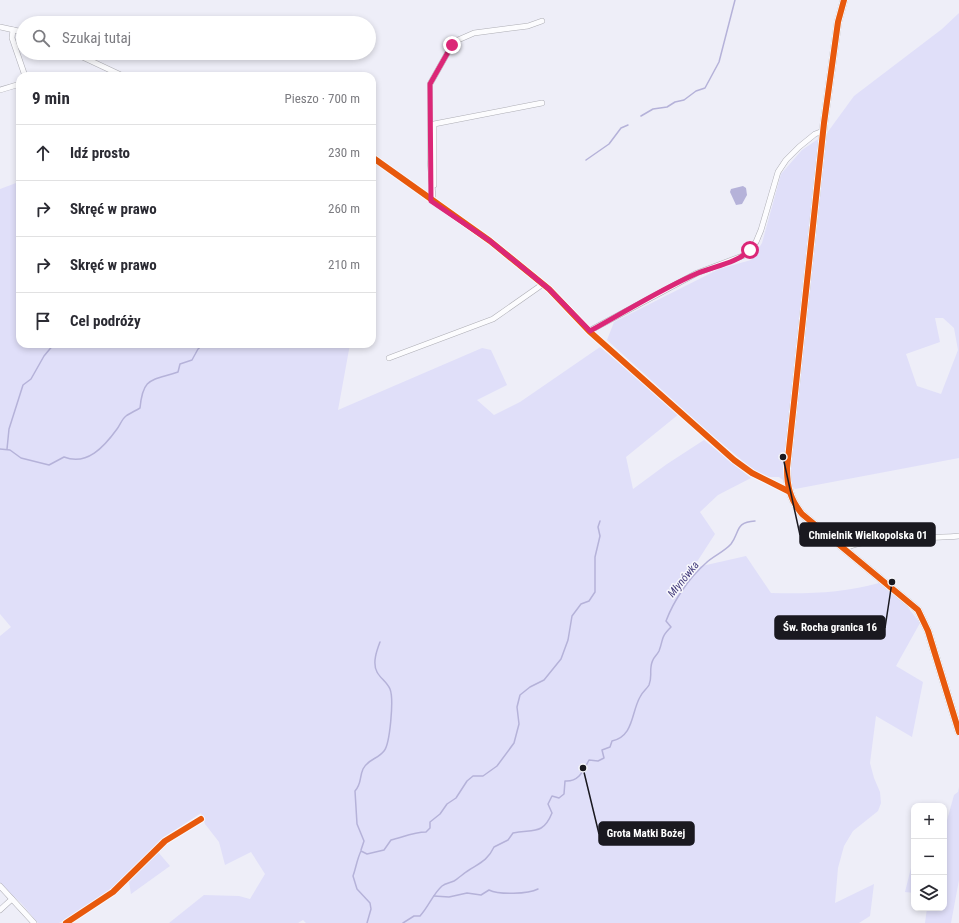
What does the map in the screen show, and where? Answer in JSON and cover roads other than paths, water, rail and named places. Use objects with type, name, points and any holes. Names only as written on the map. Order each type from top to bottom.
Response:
[{"type":"street","points":[[844,0],[838,22],[823,131],[787,468],[788,491],[791,500],[802,514],[910,602],[921,614],[928,631],[959,732]]},
{"type":"street","points":[[432,199],[430,159],[430,84],[452,45],[458,40],[474,33],[528,26],[542,21]]},
{"type":"street","points":[[0,27],[16,31]]},
{"type":"street","points":[[13,30],[12,38],[16,50]]},
{"type":"street","points":[[20,60],[24,72]]},
{"type":"street","points":[[89,60],[114,72]]},
{"type":"street","points":[[0,90],[16,85]]},
{"type":"street","points":[[432,199],[434,196],[434,124],[542,103]]},
{"type":"street","points":[[590,331],[697,274],[745,255],[756,242],[761,230],[778,172],[786,160],[799,147],[815,134],[823,131]]},
{"type":"street","points":[[376,160],[490,241],[544,284],[590,331],[734,460],[752,473],[788,491]]},
{"type":"street","points":[[389,358],[493,318],[544,284]]},
{"type":"street","points":[[844,549],[850,545],[883,541],[959,536]]},
{"type":"street","points":[[66,923],[113,892],[165,841],[201,819]]},
{"type":"street","points":[[0,886],[34,923]]},
{"type":"street","points":[[0,910],[12,899]]},
{"type":"waterway","points":[[641,116],[653,109],[667,107],[675,102],[684,100],[696,91],[705,88],[719,62],[735,0]]},
{"type":"waterway","points":[[586,160],[609,144],[621,128],[628,125]]},
{"type":"waterway","points":[[7,449],[9,429],[23,385],[31,379],[44,356],[51,348]]},
{"type":"waterway","points":[[0,449],[10,450],[21,458],[49,465],[64,457],[72,459],[87,457],[101,448],[125,417],[140,408],[141,398],[146,385],[155,379],[178,372],[180,364],[192,360],[199,348]]},
{"type":"waterway","points":[[367,923],[371,909],[370,903],[357,889],[353,876],[361,851],[367,854],[384,850],[391,840],[426,832],[430,828],[430,822],[440,814],[447,804],[456,798],[467,781],[473,776],[483,776],[497,766],[514,743],[519,724],[517,707],[520,695],[530,687],[544,680],[561,659],[568,640],[572,616],[581,604],[589,601],[595,592],[595,557],[600,536],[598,527],[600,521]]},
{"type":"waterway","name":"Młynówka","points":[[403,923],[414,916],[420,916],[442,886],[454,881],[483,861],[494,847],[508,840],[513,833],[537,830],[545,825],[552,813],[548,804],[552,796],[559,798],[564,794],[565,781],[570,781],[577,778],[589,760],[598,761],[604,758],[602,750],[610,747],[612,741],[619,738],[628,729],[637,703],[649,685],[652,661],[659,651],[664,636],[671,627],[666,621],[678,597],[688,582],[700,569],[731,544],[739,528],[744,523],[755,521]]},
{"type":"waterway","points":[[361,850],[364,841],[357,824],[355,791],[359,785],[365,766],[384,751],[388,740],[391,721],[392,702],[390,689],[378,674],[375,665],[380,642]]},
{"type":"waterway","points":[[434,896],[449,897],[467,893],[481,895],[489,890],[499,893],[521,893],[538,889]]},
{"type":"place","name":"Chmielnik Wielkopolska 01","points":[[783,457]]},
{"type":"place","name":"Św. Rocha granica 16","points":[[892,582]]},
{"type":"place","name":"Grota Matki Bożej","points":[[583,768]]}]
